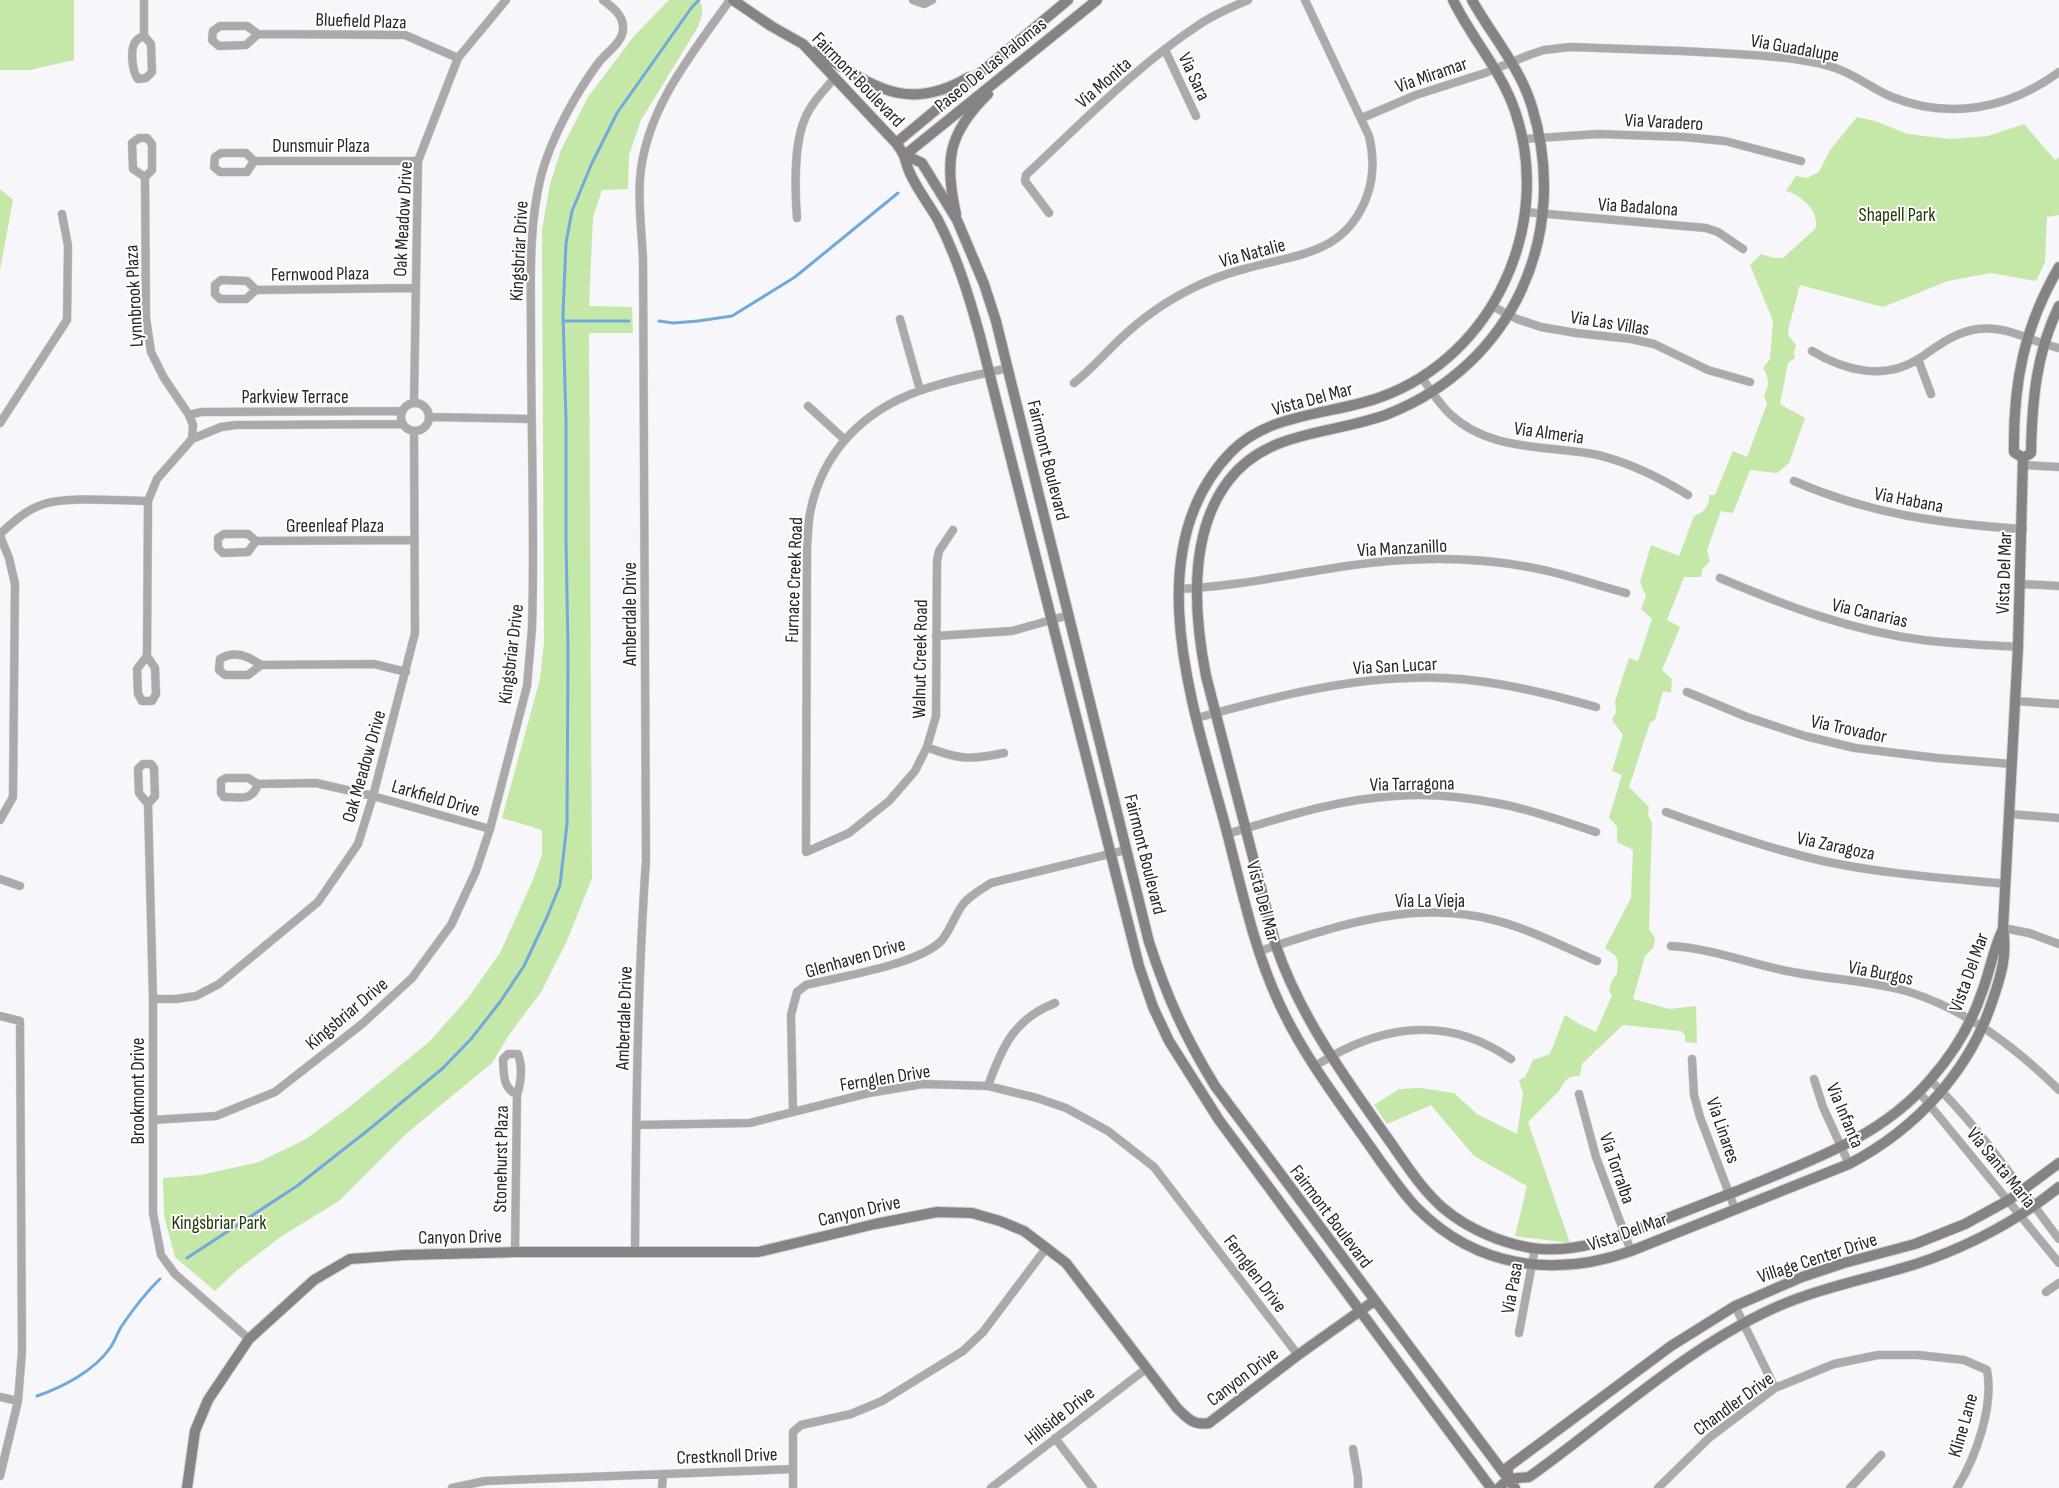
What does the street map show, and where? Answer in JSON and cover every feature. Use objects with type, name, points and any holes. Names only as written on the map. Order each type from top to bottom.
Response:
[{"type":"street","points":[[144,0],[144,36],[151,44],[152,72],[146,78],[138,79],[133,73],[133,46],[137,40],[144,36]]},
{"type":"street","name":"Oak Meadow Drive","points":[[414,403],[418,161],[458,58],[506,0]]},
{"type":"street","name":"Kingsbriar Drive","points":[[153,1120],[216,1116],[275,1092],[362,1024],[412,978],[451,925],[476,870],[490,829],[528,676],[533,594],[531,257],[538,194],[542,174],[558,133],[579,92],[622,35],[624,29],[621,18],[603,0]]},
{"type":"street","name":"Fairmont Boulevard","points":[[731,0],[803,44],[905,155],[909,170],[937,219],[969,297],[1139,966],[1153,1007],[1169,1041],[1219,1120],[1491,1488]]},
{"type":"street","name":"Amberdale Drive","points":[[635,1252],[636,1125],[642,918],[646,860],[644,269],[640,179],[650,130],[673,82],[731,0]]},
{"type":"street","points":[[913,0],[924,4],[932,0]]},
{"type":"street","name":"Paseo De Las Palomas","points":[[896,143],[1068,0]]},
{"type":"street","name":"Paseo De Las Palomas","points":[[905,155],[1097,0]]},
{"type":"street","name":"Via Monita","points":[[1049,213],[1025,181],[1026,175],[1093,111],[1165,50],[1200,23],[1248,0]]},
{"type":"street","points":[[1305,0],[1362,118]]},
{"type":"street","name":"Vista Del Mar","points":[[1453,0],[1476,42],[1495,68],[1509,95],[1523,139],[1527,178],[1526,212],[1520,243],[1506,281],[1492,306],[1465,339],[1443,362],[1422,378],[1404,388],[1369,402],[1298,418],[1270,427],[1235,448],[1203,488],[1193,510],[1186,537],[1178,589],[1182,649],[1197,718],[1259,951],[1285,1016],[1315,1066],[1395,1182],[1420,1211],[1451,1235],[1469,1246],[1514,1261],[1532,1264],[1578,1265],[1597,1262],[1631,1251],[1849,1164],[1870,1153],[1901,1132],[1942,1092],[1970,1051],[1994,996],[2006,947],[2003,928],[2021,584],[2023,462],[2031,453],[2033,393],[2044,345],[2059,306]]},
{"type":"street","name":"Vista Del Mar","points":[[1472,0],[1511,61],[1527,93],[1540,137],[1544,167],[1544,213],[1540,238],[1529,273],[1508,315],[1473,359],[1432,392],[1385,415],[1280,442],[1249,460],[1229,480],[1217,500],[1209,518],[1202,546],[1196,588],[1199,641],[1244,829],[1276,946],[1300,1006],[1330,1056],[1417,1179],[1444,1209],[1460,1221],[1479,1231],[1535,1248],[1552,1249],[1586,1245],[1625,1234],[1841,1147],[1877,1126],[1919,1092],[1952,1052],[1971,1020],[1986,981],[1994,946],[2003,928]]},
{"type":"street","name":"Bluefield Plaza","points":[[258,34],[246,45],[219,46],[212,40],[213,31],[220,26],[247,26],[258,34],[405,35],[458,58]]},
{"type":"street","points":[[803,44],[868,83],[892,93],[910,95],[922,95],[948,89],[995,61]]},
{"type":"street","name":"Via Guadalupe","points":[[1511,61],[1544,50],[1571,47],[1766,56],[1834,67],[1892,97],[1923,107],[1948,109],[1974,108],[2018,97],[2059,72]]},
{"type":"street","name":"Via Sara","points":[[1165,50],[1196,116]]},
{"type":"street","name":"Via Miramar","points":[[1362,118],[1416,95],[1485,73],[1511,61]]},
{"type":"street","points":[[958,220],[949,172],[951,150],[964,122],[984,98],[1021,62]]},
{"type":"street","points":[[798,218],[796,195],[799,141],[804,121],[812,104],[835,77]]},
{"type":"street","name":"Via Natalie","points":[[1074,383],[1090,371],[1139,322],[1188,290],[1246,268],[1301,256],[1320,248],[1338,237],[1353,221],[1363,205],[1372,174],[1373,158],[1370,140],[1362,118]]},
{"type":"street","name":"Via Varadero","points":[[1523,139],[1598,134],[1684,137],[1725,141],[1801,161]]},
{"type":"street","name":"Lynnbrook Plaza","points":[[145,177],[133,169],[132,143],[139,138],[147,138],[152,144],[152,170],[145,177],[146,318],[151,352],[164,378],[189,415],[193,425],[192,439]]},
{"type":"street","name":"Dunsmuir Plaza","points":[[254,161],[247,172],[220,172],[214,167],[215,157],[221,153],[246,154],[254,161],[418,161]]},
{"type":"street","name":"Fairmont Boulevard","points":[[905,155],[922,163],[958,220],[984,284],[1008,368],[1149,942],[1163,986],[1191,1047],[1215,1086],[1512,1484]]},
{"type":"street","name":"Via Badalona","points":[[1526,212],[1706,228],[1718,232],[1743,249]]},
{"type":"street","points":[[0,423],[67,320],[68,246],[62,214]]},
{"type":"street","name":"Vista Del Mar","points":[[2023,462],[2014,452],[2014,416],[2018,377],[2028,338],[2044,295],[2059,266]]},
{"type":"street","name":"Fernwood Plaza","points":[[256,290],[247,281],[221,280],[215,285],[215,294],[220,299],[246,299],[256,290],[415,288]]},
{"type":"street","name":"Via Las Villas","points":[[1492,306],[1508,315],[1558,331],[1643,341],[1708,370],[1750,382]]},
{"type":"street","points":[[900,319],[920,390]]},
{"type":"street","points":[[1812,351],[1835,364],[1857,371],[1872,371],[1891,369],[1918,359],[1951,337],[1977,329],[2004,330],[2044,345],[2059,348]]},
{"type":"street","points":[[1918,359],[1931,394]]},
{"type":"street","name":"Furnace Creek Road","points":[[806,852],[807,547],[810,512],[820,482],[844,439],[862,422],[890,404],[920,390],[1008,368]]},
{"type":"street","name":"Via Almeria","points":[[1422,378],[1451,414],[1477,433],[1515,444],[1573,451],[1620,461],[1659,478],[1688,495]]},
{"type":"street","points":[[414,403],[424,407],[429,417],[425,427],[414,431],[407,429],[402,424],[400,414],[406,405],[414,403]]},
{"type":"street","points":[[808,406],[844,439]]},
{"type":"street","name":"Parkview Terrace","points":[[189,415],[201,412],[264,413],[402,410]]},
{"type":"street","points":[[333,412],[334,424]]},
{"type":"street","points":[[264,413],[264,424]]},
{"type":"street","points":[[429,417],[531,419]]},
{"type":"street","name":"Parkview Terrace","points":[[192,439],[221,427],[264,424],[402,424]]},
{"type":"street","name":"Oak Meadow Drive","points":[[153,999],[176,999],[196,996],[219,984],[318,902],[358,844],[373,796],[415,633],[414,431]]},
{"type":"street","points":[[147,656],[137,669],[138,694],[142,701],[152,701],[156,694],[155,668],[147,656],[148,501],[157,479],[192,439]]},
{"type":"street","points":[[2023,462],[2059,467]]},
{"type":"street","name":"Via Habana","points":[[1794,480],[1822,493],[1870,509],[1961,525],[2023,529]]},
{"type":"street","points":[[0,820],[12,797],[15,584],[9,558],[0,535],[22,515],[44,504],[68,501],[148,501]]},
{"type":"street","name":"Walnut Creek Road","points":[[806,852],[849,833],[889,801],[915,771],[927,747],[936,716],[937,561],[939,551],[953,530]]},
{"type":"street","name":"Greenleaf Plaza","points":[[256,541],[248,552],[223,553],[218,548],[218,538],[224,534],[248,534],[256,541],[414,540]]},
{"type":"street","name":"Via Manzanillo","points":[[1178,589],[1254,582],[1385,561],[1454,559],[1511,565],[1559,574],[1626,593]]},
{"type":"street","name":"Via Canarias","points":[[1720,578],[1768,599],[1876,632],[1924,640],[2018,647]]},
{"type":"street","points":[[2021,584],[2059,586]]},
{"type":"street","points":[[936,636],[1012,631],[1069,615]]},
{"type":"street","points":[[261,665],[248,675],[225,675],[219,670],[220,659],[226,655],[247,656],[261,665],[374,664],[406,672]]},
{"type":"street","name":"Via San Lucar","points":[[1197,718],[1335,685],[1411,678],[1480,681],[1517,687],[1596,707]]},
{"type":"street","name":"Via Trovador","points":[[1687,692],[1747,717],[1797,734],[1855,748],[1892,754],[2012,764]]},
{"type":"street","points":[[2015,701],[2059,704]]},
{"type":"street","points":[[927,747],[952,757],[967,759],[1004,753]]},
{"type":"street","name":"Brookmont Drive","points":[[148,804],[139,794],[138,769],[142,764],[151,764],[154,768],[154,796],[148,804],[153,999],[153,1213],[161,1255],[175,1274],[249,1340]]},
{"type":"street","name":"Larkfield Drive","points":[[258,784],[255,792],[249,797],[224,797],[221,793],[221,781],[226,778],[248,778],[258,784],[316,783],[373,796],[490,829]]},
{"type":"street","name":"Via Tarragona","points":[[1227,834],[1349,802],[1417,795],[1448,796],[1501,804],[1596,832]]},
{"type":"street","name":"Via Zaragoza","points":[[1666,812],[1752,842],[1824,861],[1879,871],[2006,884]]},
{"type":"street","points":[[2010,814],[2059,818]]},
{"type":"street","name":"Glenhaven Drive","points":[[794,1111],[791,1015],[797,992],[806,985],[908,960],[931,950],[942,939],[963,904],[976,892],[991,883],[1126,850]]},
{"type":"street","points":[[0,879],[20,886]]},
{"type":"street","name":"Via La Vieja","points":[[1259,951],[1344,924],[1370,918],[1397,914],[1434,913],[1494,920],[1533,933],[1597,961]]},
{"type":"street","points":[[2003,928],[2030,933],[2059,944]]},
{"type":"street","name":"Via Burgos","points":[[1671,946],[1691,947],[1810,976],[1900,990],[1922,997],[1971,1020],[2010,1045],[2059,1090]]},
{"type":"street","points":[[988,1086],[1000,1054],[1015,1030],[1040,1009],[1056,1003]]},
{"type":"street","points":[[0,1016],[20,1021],[22,1351],[18,1400],[0,1476]]},
{"type":"street","points":[[1315,1066],[1330,1056],[1367,1040],[1396,1032],[1425,1030],[1467,1036],[1489,1045],[1511,1059]]},
{"type":"street","name":"Stonehurst Plaza","points":[[515,1252],[516,1095],[521,1083],[518,1054],[508,1054],[503,1059],[504,1085],[516,1095]]},
{"type":"street","name":"Via Linares","points":[[1692,1059],[1692,1084],[1697,1106],[1736,1209]]},
{"type":"street","name":"Via Infanta","points":[[1814,1079],[1823,1107],[1849,1164]]},
{"type":"street","name":"Via Santa Maria","points":[[1930,1080],[1942,1092],[2059,1239]]},
{"type":"street","name":"Fernglen Drive","points":[[636,1125],[750,1123],[869,1093],[923,1084],[988,1086],[1037,1098],[1066,1108],[1108,1131],[1154,1167],[1298,1355]]},
{"type":"street","name":"Via Santa Maria","points":[[1919,1092],[2059,1263]]},
{"type":"street","name":"Via Torralba","points":[[1578,1094],[1596,1157],[1631,1251]]},
{"type":"street","name":"Village Center Drive","points":[[1512,1484],[1508,1467],[1671,1346],[1735,1306],[1782,1284],[1933,1238],[1965,1224],[2009,1200],[2059,1163]]},
{"type":"street","name":"Village Center Drive","points":[[1500,1488],[1529,1477],[1651,1386],[1721,1336],[1744,1323],[1774,1308],[1824,1290],[1941,1255],[1979,1238],[2020,1215],[2059,1187]]},
{"type":"street","name":"Canyon Drive","points":[[188,1488],[195,1431],[208,1400],[249,1340],[314,1280],[350,1259],[404,1255],[515,1252],[758,1252],[875,1224],[937,1212],[972,1213],[1000,1221],[1024,1231],[1066,1264],[1176,1408],[1188,1420],[1200,1425],[1209,1423],[1298,1355],[1374,1301]]},
{"type":"street","name":"Crestknoll Drive","points":[[452,1488],[485,1481],[793,1469],[793,1432],[801,1425],[850,1414],[882,1401],[963,1351],[983,1332],[1046,1247]]},
{"type":"street","name":"Via Pasa","points":[[1519,1333],[1535,1248]]},
{"type":"street","points":[[2046,1292],[2059,1283]]},
{"type":"street","points":[[1735,1306],[1775,1388]]},
{"type":"street","name":"Chandler Drive","points":[[1658,1488],[1709,1438],[1775,1388],[1834,1364],[1878,1355],[1918,1355],[1964,1360],[1987,1370]]},
{"type":"street","name":"Hillside Drive","points":[[990,1488],[1147,1368]]},
{"type":"street","name":"Kline Lane","points":[[1957,1488],[1976,1449],[1986,1412],[1990,1384],[1987,1370]]},
{"type":"street","points":[[0,1397],[18,1400]]},
{"type":"street","points":[[1055,1438],[1093,1488]]},
{"type":"street","points":[[1353,1449],[1358,1488]]},
{"type":"street","points":[[1850,1488],[1881,1455]]},
{"type":"street","points":[[793,1469],[793,1488]]},
{"type":"street","points":[[662,1474],[662,1488]]},
{"type":"green space","points":[[0,0],[74,0],[74,60],[30,70],[0,70]]},
{"type":"green space","name":"Kingsbriar Park","points":[[669,0],[698,0],[702,10],[698,27],[641,120],[629,155],[628,189],[602,190],[593,217],[589,306],[632,307],[633,333],[589,333],[592,878],[566,943],[541,992],[509,1035],[492,1063],[407,1133],[339,1201],[282,1236],[236,1271],[215,1291],[175,1257],[164,1216],[163,1178],[201,1175],[259,1162],[306,1139],[348,1108],[429,1042],[468,998],[500,953],[542,855],[542,830],[502,818],[540,679],[544,642],[542,230],[550,184],[561,150],[588,97],[634,36]]},
{"type":"green space","name":"Shapell Park","points":[[1857,117],[1875,121],[1908,134],[1950,139],[1988,136],[2024,124],[2055,160],[2059,157],[2059,215],[2047,217],[2045,262],[2036,281],[1991,273],[1948,281],[1883,307],[1800,285],[1788,330],[1789,336],[1796,345],[1795,358],[1788,363],[1780,404],[1805,418],[1789,463],[1777,473],[1750,470],[1733,513],[1721,511],[1707,550],[1710,561],[1702,570],[1701,577],[1684,577],[1667,620],[1680,627],[1662,670],[1672,679],[1671,693],[1663,691],[1655,720],[1650,723],[1629,787],[1649,807],[1648,815],[1652,823],[1649,929],[1655,938],[1653,948],[1645,956],[1633,999],[1669,1009],[1696,1006],[1697,1043],[1685,1042],[1685,1035],[1681,1031],[1623,1025],[1582,1064],[1580,1076],[1570,1077],[1565,1081],[1559,1091],[1528,1122],[1570,1243],[1515,1236],[1527,1186],[1474,1156],[1431,1105],[1387,1124],[1374,1105],[1399,1089],[1421,1088],[1454,1093],[1477,1114],[1517,1134],[1523,1094],[1519,1080],[1525,1077],[1533,1060],[1550,1054],[1565,1015],[1596,1032],[1612,995],[1609,991],[1612,980],[1617,974],[1618,962],[1616,956],[1605,948],[1631,898],[1633,850],[1617,842],[1617,827],[1609,817],[1622,775],[1612,771],[1623,735],[1612,720],[1616,712],[1615,701],[1629,658],[1638,661],[1652,619],[1641,609],[1646,596],[1640,582],[1651,545],[1679,556],[1694,516],[1706,508],[1709,495],[1715,495],[1733,451],[1747,457],[1767,404],[1764,395],[1768,381],[1763,368],[1770,359],[1773,321],[1750,265],[1761,254],[1774,258],[1783,258],[1815,229],[1815,216],[1808,205],[1798,196],[1786,191],[1796,176],[1807,178],[1819,172],[1830,150]]},
{"type":"green space","points":[[0,189],[13,200],[0,270]]},
{"type":"waterway","points":[[187,1258],[297,1186],[443,1068],[471,1039],[500,1002],[524,966],[547,917],[560,885],[567,824],[568,651],[563,314],[566,243],[572,211],[592,163],[617,113],[692,7],[699,0]]},
{"type":"waterway","points":[[659,321],[673,323],[732,316],[795,277],[898,193]]},
{"type":"waterway","points":[[563,321],[629,321]]},
{"type":"waterway","points":[[37,1396],[67,1383],[96,1364],[110,1348],[134,1308],[160,1279]]}]
